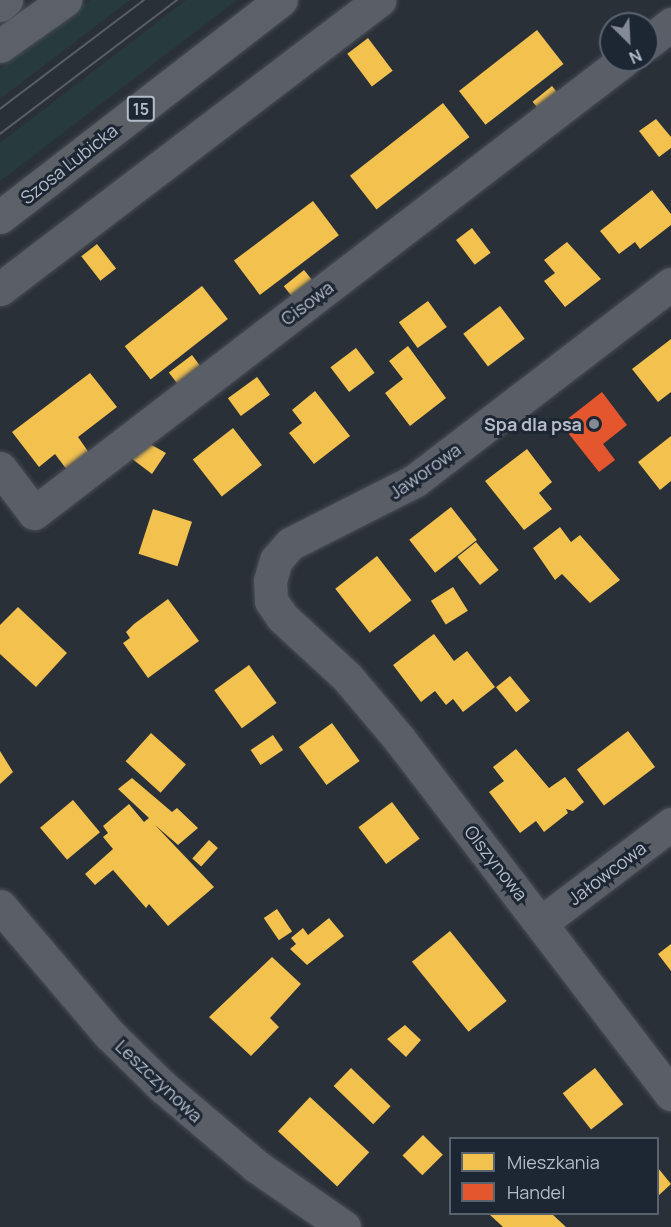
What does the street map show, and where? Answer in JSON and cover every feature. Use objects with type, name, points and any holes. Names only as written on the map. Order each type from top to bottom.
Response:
[{"type":"main road","points":[[0,5],[6,0]]},
{"type":"main road","points":[[0,46],[65,0]]},
{"type":"main road","name":"Szosa Lubicka","points":[[0,218],[281,0]]},
{"type":"street","points":[[0,289],[379,0]]},
{"type":"street","points":[[659,34],[671,24]]},
{"type":"street","name":"Cisowa","points":[[0,468],[34,513],[608,72]]},
{"type":"street","name":"Jaworowa","points":[[310,642],[282,617],[272,601],[270,581],[276,560],[290,544],[416,480],[671,284]]},
{"type":"street","name":"Olszynowa","points":[[310,642],[347,677],[400,740],[542,922],[671,1094]]},
{"type":"street","name":"Jałowcowa","points":[[542,922],[671,824]]},
{"type":"street","name":"Leszczynowa","points":[[0,906],[109,1034],[163,1087],[256,1166],[344,1227]]},
{"type":"green space","points":[[90,0],[130,0],[0,99],[0,69]]},
{"type":"green space","points":[[186,0],[237,0],[0,181],[0,143]]},
{"type":"building: Mieszkania","points":[[537,30],[563,64],[485,125],[459,91]]},
{"type":"building: Mieszkania","points":[[368,38],[393,71],[372,86],[347,54]]},
{"type":"building: Mieszkania","points":[[552,86],[560,96],[541,112],[533,102]]},
{"type":"building: Mieszkania","points":[[443,103],[469,137],[376,210],[350,176]]},
{"type":"building: Mieszkania","points":[[656,119],[671,137],[671,148],[659,157],[639,131]]},
{"type":"building: Mieszkania","points":[[652,190],[671,214],[671,225],[640,249],[635,242],[619,254],[600,231]]},
{"type":"building: Mieszkania","points":[[313,201],[339,235],[260,295],[234,261]]},
{"type":"building: Mieszkania","points":[[472,228],[491,253],[475,265],[456,240]]},
{"type":"building: Mieszkania","points":[[567,242],[601,279],[565,307],[544,281],[555,273],[544,260]]},
{"type":"building: Mieszkania","points":[[97,244],[116,268],[100,281],[81,256]]},
{"type":"building: Mieszkania","points":[[304,270],[316,285],[296,301],[284,286]]},
{"type":"building: Mieszkania","points":[[202,286],[228,319],[151,379],[125,346]]},
{"type":"building: Mieszkania","points":[[428,301],[447,327],[418,348],[399,322]]},
{"type":"building: Mieszkania","points":[[500,306],[525,339],[488,366],[463,334]]},
{"type":"building: Mieszkania","points":[[671,339],[671,392],[658,402],[632,369]]},
{"type":"building: Mieszkania","points":[[408,346],[446,398],[410,426],[385,393],[403,379],[389,361]]},
{"type":"building: Mieszkania","points":[[356,348],[375,373],[349,392],[330,367]]},
{"type":"building: Mieszkania","points":[[192,355],[204,371],[181,388],[169,372]]},
{"type":"building: Mieszkania","points":[[90,373],[117,407],[78,437],[92,457],[70,474],[55,454],[39,467],[12,432]]},
{"type":"building: Mieszkania","points":[[257,377],[270,395],[241,416],[228,398]]},
{"type":"building: Mieszkania","points":[[315,391],[350,436],[314,464],[289,433],[302,423],[292,410]]},
{"type":"building: Mieszkania","points":[[233,428],[262,465],[222,496],[193,459]]},
{"type":"building: Mieszkania","points":[[671,436],[671,481],[660,490],[638,462]]},
{"type":"building: Mieszkania","points":[[141,439],[166,453],[152,474],[123,452]]},
{"type":"building: Mieszkania","points":[[527,449],[552,482],[539,493],[552,509],[524,530],[485,481]]},
{"type":"building: Mieszkania","points":[[451,507],[477,540],[435,573],[409,540]]},
{"type":"building: Mieszkania","points":[[153,509],[192,522],[177,566],[138,554]]},
{"type":"building: Mieszkania","points":[[560,527],[571,542],[580,535],[620,580],[590,603],[562,574],[555,580],[533,548]]},
{"type":"building: Mieszkania","points":[[476,542],[499,570],[480,585],[457,557]]},
{"type":"building: Mieszkania","points":[[377,556],[411,600],[370,633],[335,589]]},
{"type":"building: Mieszkania","points":[[453,587],[468,611],[446,625],[431,601]]},
{"type":"building: Mieszkania","points":[[168,599],[199,641],[148,678],[123,643],[130,638],[126,632],[134,624]]},
{"type":"building: Mieszkania","points":[[18,607],[67,653],[36,687],[0,654],[0,625]]},
{"type":"building: Mieszkania","points":[[434,634],[454,661],[467,651],[495,687],[463,712],[453,699],[446,705],[435,691],[421,702],[393,665]]},
{"type":"building: Mieszkania","points":[[249,665],[277,703],[242,728],[214,690]]},
{"type":"building: Mieszkania","points":[[510,676],[530,701],[516,712],[496,687]]},
{"type":"building: Mieszkania","points":[[332,723],[360,761],[326,785],[299,747]]},
{"type":"building: Mieszkania","points":[[628,731],[655,767],[604,805],[577,770]]},
{"type":"building: Mieszkania","points":[[151,733],[186,764],[161,793],[126,761]]},
{"type":"building: Mieszkania","points":[[273,735],[283,750],[261,765],[251,750]]},
{"type":"building: Mieszkania","points":[[516,749],[549,788],[565,777],[584,802],[573,811],[566,809],[568,813],[544,832],[536,821],[520,833],[489,792],[504,781],[493,767]]},
{"type":"building: Mieszkania","points":[[0,751],[13,772],[0,784]]},
{"type":"building: Mieszkania","points":[[132,778],[172,812],[177,808],[198,828],[178,845],[155,825],[214,887],[168,926],[149,904],[146,908],[113,870],[95,885],[85,874],[113,849],[103,837],[108,833],[103,826],[129,804],[144,822],[149,818],[118,789]]},
{"type":"building: Mieszkania","points":[[73,800],[100,832],[67,860],[40,828]]},
{"type":"building: Mieszkania","points":[[392,802],[420,839],[386,864],[358,827]]},
{"type":"building: Mieszkania","points":[[209,840],[218,848],[201,867],[192,859]]},
{"type":"building: Mieszkania","points":[[277,909],[292,931],[279,940],[264,918]]},
{"type":"building: Mieszkania","points":[[329,918],[344,936],[307,965],[290,949],[296,944],[291,938],[303,928],[308,935]]},
{"type":"building: Mieszkania","points":[[450,931],[507,1001],[469,1032],[412,962]]},
{"type":"building: Mieszkania","points":[[671,944],[671,971],[658,954]]},
{"type":"building: Mieszkania","points":[[272,957],[301,984],[270,1018],[279,1027],[251,1056],[209,1017]]},
{"type":"building: Mieszkania","points":[[405,1025],[421,1040],[406,1057],[387,1039]]},
{"type":"building: Mieszkania","points":[[351,1068],[391,1106],[373,1124],[334,1086]]},
{"type":"building: Mieszkania","points":[[595,1068],[623,1104],[591,1129],[563,1093]]},
{"type":"building: Mieszkania","points":[[310,1097],[369,1152],[337,1187],[278,1131]]},
{"type":"building: Mieszkania","points":[[423,1135],[443,1155],[422,1175],[402,1156]]},
{"type":"building: Mieszkania","points":[[659,1169],[671,1184],[659,1195]]},
{"type":"building: Mieszkania","points":[[490,1215],[553,1215],[566,1227],[503,1227]]},
{"type":"building: Handel","points":[[602,392],[627,425],[603,444],[615,460],[599,472],[561,424]]},
{"type":"tram line","points":[[0,109],[144,0]]},
{"type":"tram line","points":[[0,134],[177,0]]},
{"type":"place","name":"Spa dla psa","points":[[594,424]]}]
